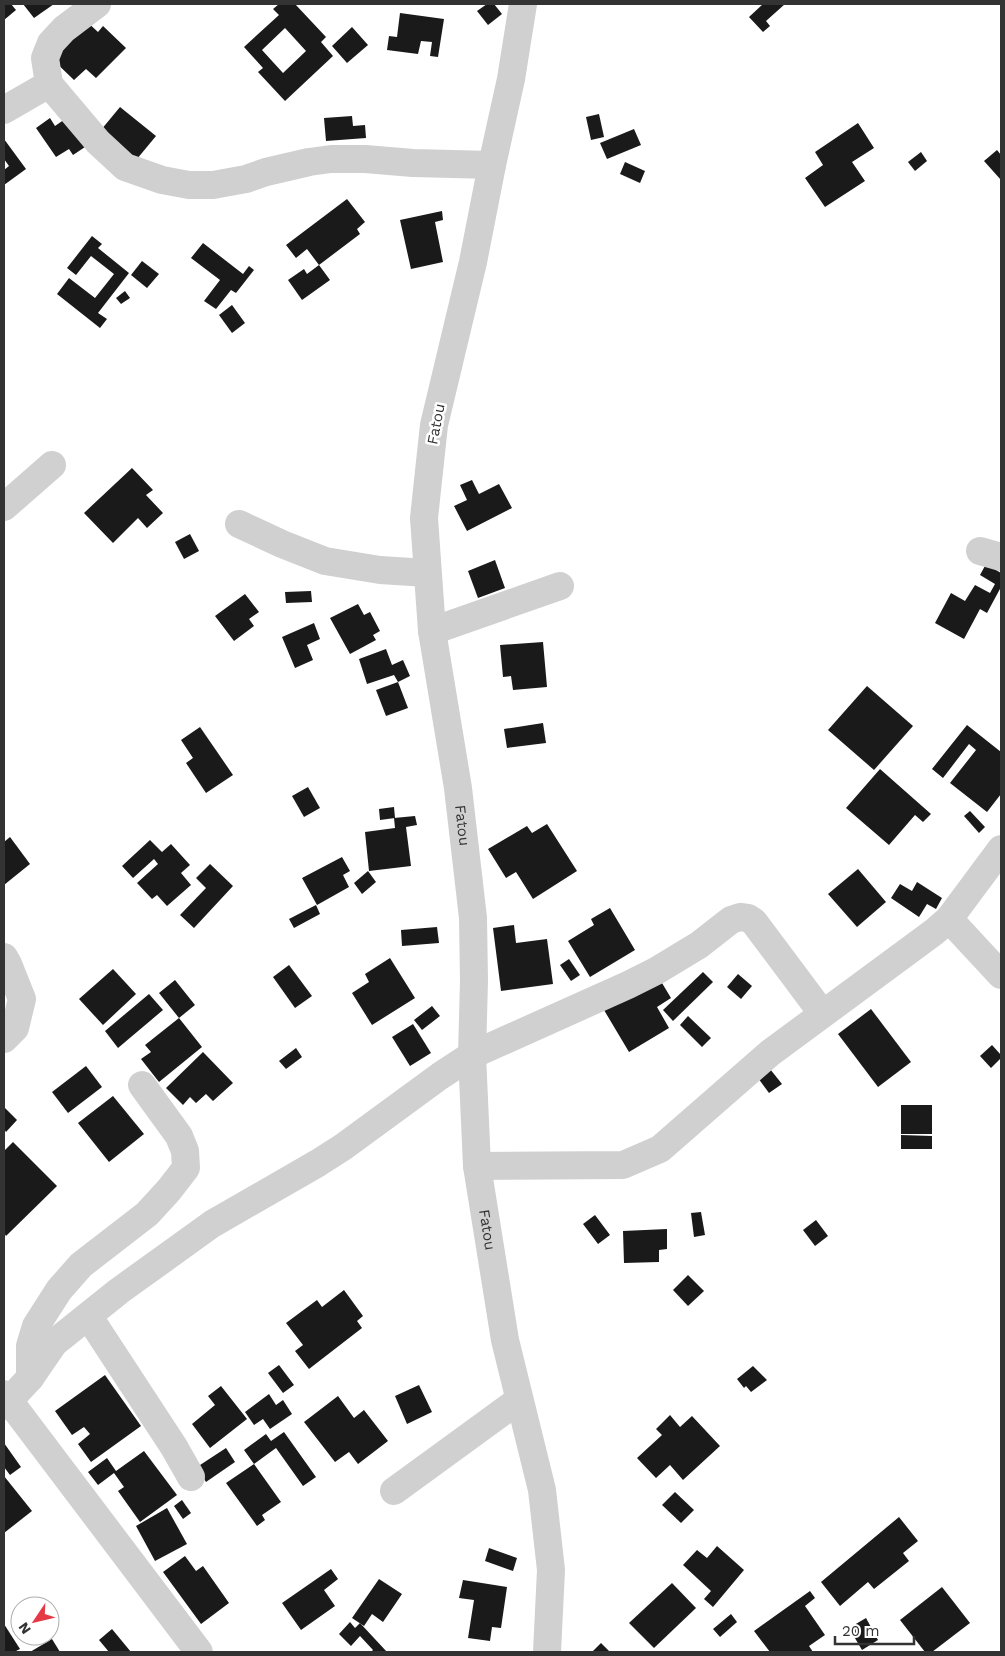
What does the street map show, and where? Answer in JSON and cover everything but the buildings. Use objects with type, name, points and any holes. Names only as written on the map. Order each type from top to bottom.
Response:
[{"type":"street","points":[[97,4],[64,29],[51,43],[45,58],[49,84],[98,142],[124,167],[162,180],[189,185],[230,182],[309,162],[331,159],[492,165]]},
{"type":"street","name":"Fatou","points":[[523,4],[511,79],[492,165],[474,262],[434,424],[424,518],[432,632],[458,788],[473,918],[472,1056],[477,1166],[505,1340],[542,1490],[551,1570],[547,1652]]},
{"type":"street","points":[[4,110],[49,84]]},
{"type":"street","points":[[4,507],[52,465]]},
{"type":"street","points":[[239,524],[325,561],[380,570],[427,573]]},
{"type":"street","points":[[432,632],[560,586]]},
{"type":"street","points":[[477,1166],[622,1165],[660,1149],[770,1053],[949,919],[1001,849]]},
{"type":"street","points":[[199,1652],[6,1400],[30,1378],[54,1343],[167,1255],[212,1224],[326,1158],[412,1095],[472,1056],[656,971],[699,945],[731,920],[740,917],[748,918],[754,922],[822,1014]]},
{"type":"street","points":[[949,919],[1001,975]]},
{"type":"street","points":[[4,957],[22,999],[15,1028],[4,1040]]},
{"type":"street","points":[[30,1378],[30,1346],[36,1326],[59,1290],[81,1265],[147,1214],[186,1168],[185,1151],[179,1136],[142,1085]]},
{"type":"street","points":[[89,1317],[174,1447],[191,1477]]},
{"type":"street","points":[[394,1491],[519,1400]]}]
